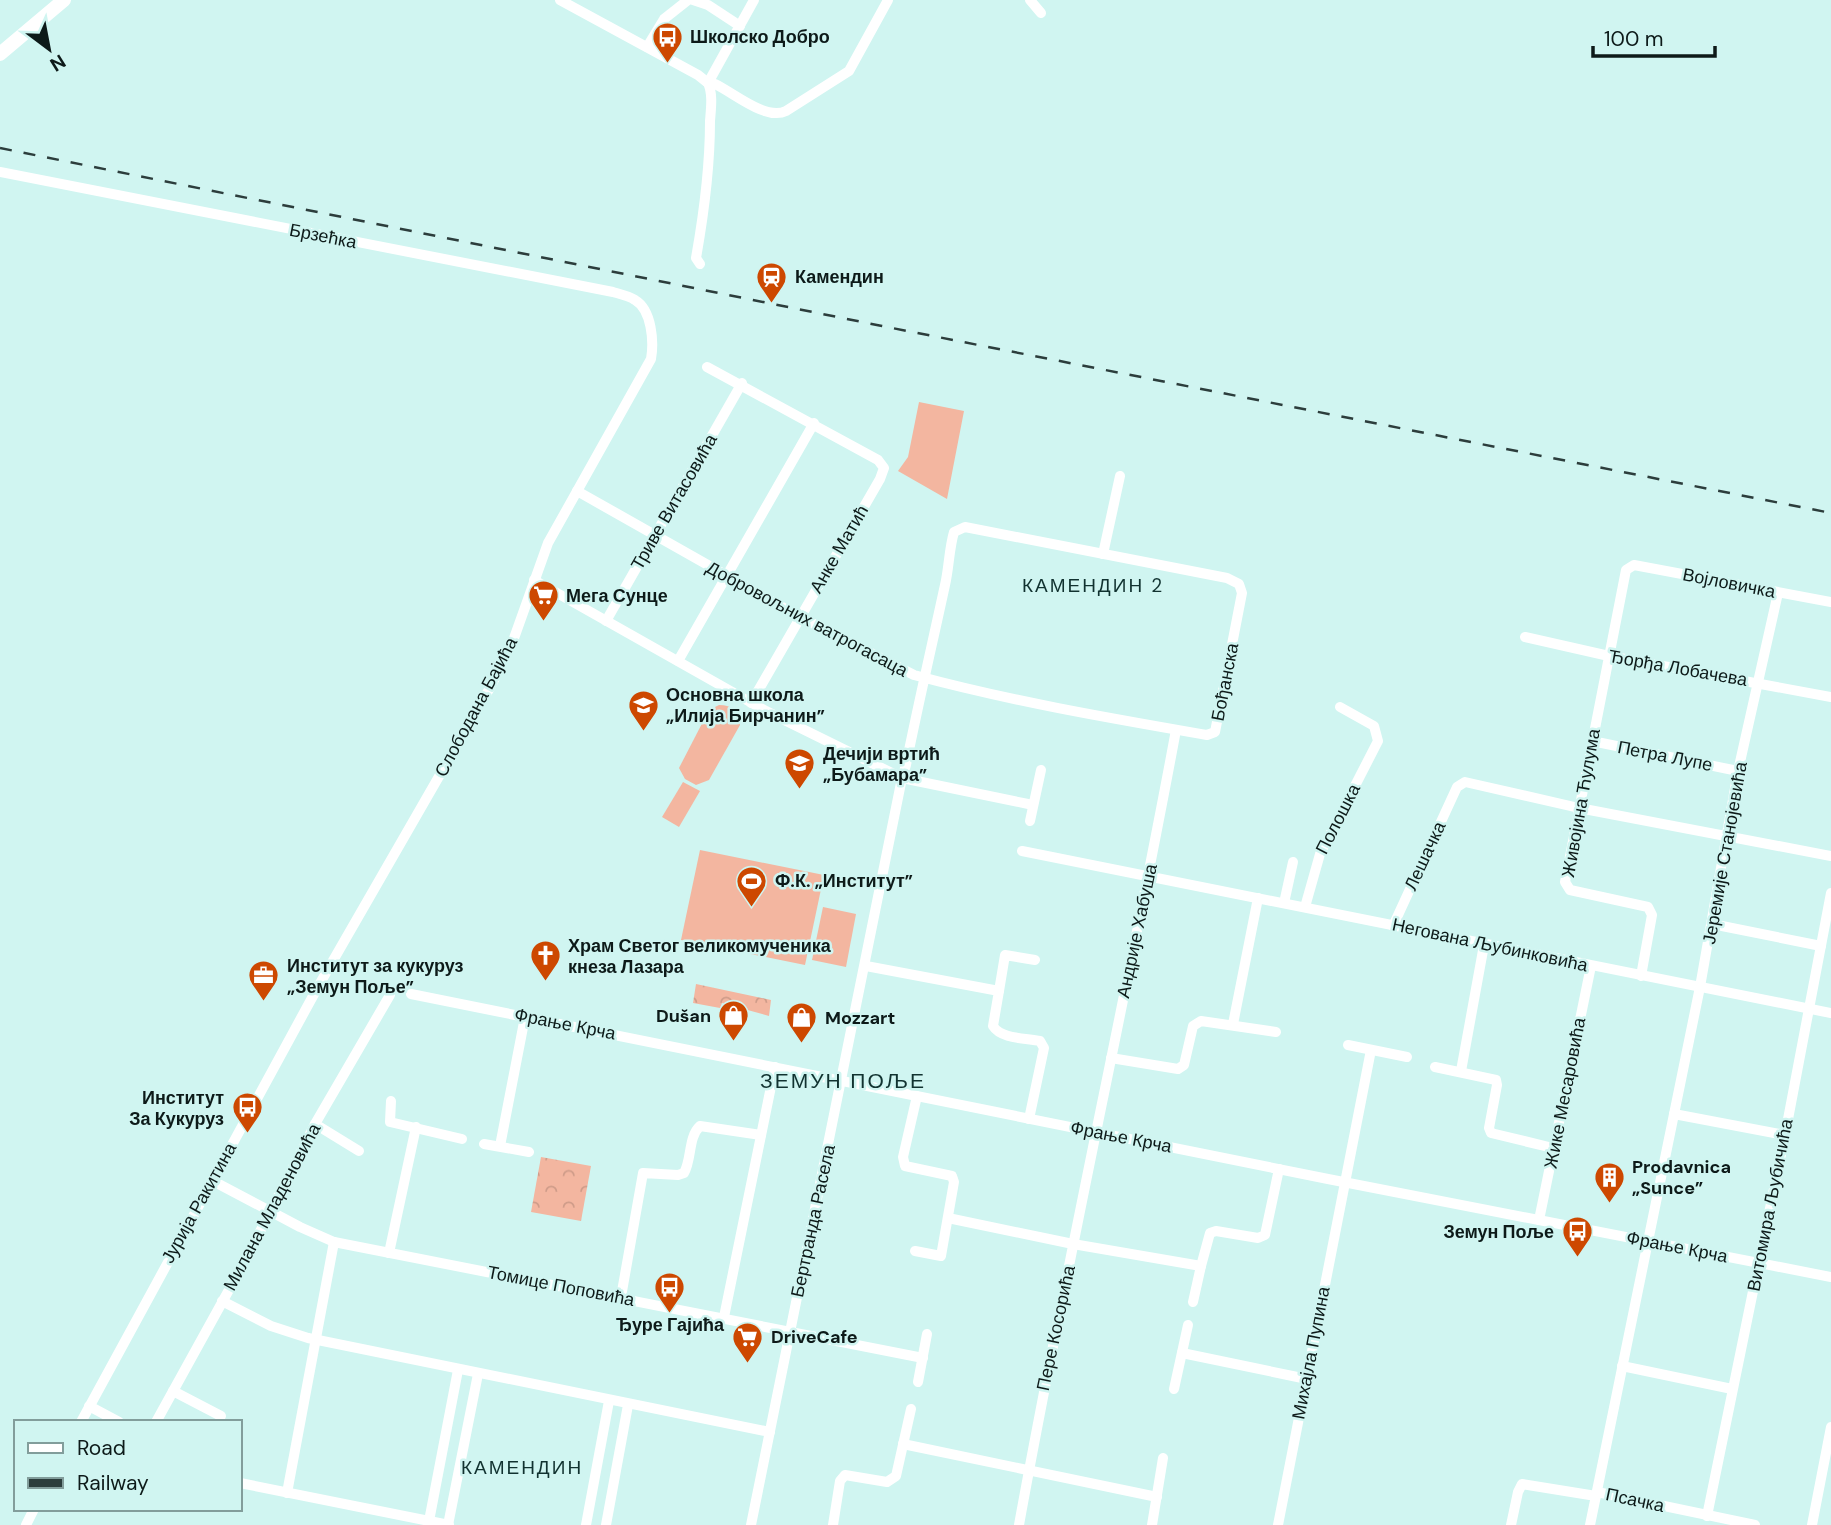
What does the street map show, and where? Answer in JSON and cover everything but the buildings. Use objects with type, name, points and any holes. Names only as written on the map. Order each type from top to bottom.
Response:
[{"type":"street","points":[[0,54],[64,0]]},
{"type":"street","points":[[560,0],[708,83],[721,87],[771,114],[786,111],[849,71],[888,0]]},
{"type":"street","points":[[647,47],[664,19],[690,0],[708,5],[740,26]]},
{"type":"street","points":[[700,264],[696,258],[710,153],[711,95],[708,83],[754,0]]},
{"type":"street","points":[[1030,0],[1041,13]]},
{"type":"street","name":"Брзећка","points":[[0,172],[613,292],[636,300],[643,307]]},
{"type":"street","name":"Слободана Бајића","points":[[319,985],[491,686],[513,641],[548,543],[651,359],[650,329],[643,307]]},
{"type":"street","points":[[678,661],[814,423],[707,366]]},
{"type":"street","name":"Триве Витасовића","points":[[606,621],[742,383]]},
{"type":"street","name":"Анке Матић","points":[[751,703],[884,468],[878,460],[814,423]]},
{"type":"street","points":[[1103,554],[1120,476]]},
{"type":"street","name":"Добровољних ватрогасаца","points":[[578,491],[800,617],[914,675],[1041,704],[1176,730]]},
{"type":"street","name":"Бертранда Расела","points":[[751,1525],[953,536],[956,529],[965,527],[1103,554]]},
{"type":"street","name":"Бођанска","points":[[1103,554],[1227,578],[1239,584],[1242,593],[1215,732],[1207,735],[1176,730]]},
{"type":"street","name":"Војловичка","points":[[1628,567],[1634,565],[1831,602]]},
{"type":"street","name":"Живојина Ћулума","points":[[1628,567],[1578,808],[1565,885],[1570,890],[1648,907],[1652,915],[1641,976]]},
{"type":"street","points":[[534,580],[751,703],[902,778],[1034,805]]},
{"type":"street","name":"Јеремије Станојевића","points":[[1590,1525],[1700,987],[1738,771],[1778,593]]},
{"type":"street","name":"Ђорђа Лобачева","points":[[1525,637],[1609,656],[1831,697]]},
{"type":"street","name":"Полошка","points":[[1305,907],[1320,854],[1376,747],[1377,734],[1374,726],[1340,707]]},
{"type":"street","name":"Андрије Хабуша","points":[[1096,1132],[1176,730]]},
{"type":"street","name":"Петра Лупе","points":[[1592,741],[1738,771]]},
{"type":"street","points":[[1030,821],[1041,770]]},
{"type":"street","name":"Лешачка","points":[[1393,926],[1457,786],[1471,782],[1507,793],[1578,808]]},
{"type":"street","points":[[1578,808],[1831,856]]},
{"type":"street","name":"Негована Љубинковића","points":[[1022,851],[1831,1013]]},
{"type":"street","points":[[1284,903],[1293,862]]},
{"type":"street","name":"Витомира Љубичића","points":[[1707,1516],[1821,946],[1828,928],[1831,893]]},
{"type":"street","points":[[1233,1024],[1258,898]]},
{"type":"street","points":[[1712,925],[1821,946]]},
{"type":"street","points":[[1461,1072],[1484,945]]},
{"type":"street","points":[[1029,1119],[1044,1048],[1040,1041],[1002,1034],[993,1026],[1006,955],[1035,960]]},
{"type":"street","points":[[866,966],[999,991]]},
{"type":"street","name":"Жике Месаровића","points":[[1539,1220],[1591,966]]},
{"type":"street","name":"Јурија Ракитина","points":[[81,1420],[319,985]]},
{"type":"street","name":"Фрање Крча","points":[[411,994],[841,1082],[1831,1277]]},
{"type":"street","name":"Милана Младеновића","points":[[157,1420],[315,1124],[390,995]]},
{"type":"street","points":[[500,1146],[525,1017]]},
{"type":"street","points":[[1111,1058],[1178,1069],[1184,1065],[1195,1024],[1205,1021],[1276,1032]]},
{"type":"street","points":[[1348,1045],[1407,1057]]},
{"type":"street","name":"Михајла Пупина","points":[[1278,1525],[1371,1050]]},
{"type":"street","points":[[1436,1067],[1493,1078],[1497,1082],[1489,1128],[1491,1133],[1553,1148]]},
{"type":"street","points":[[724,1317],[775,1068]]},
{"type":"street","points":[[915,1251],[941,1256],[954,1182],[952,1176],[905,1166],[902,1161],[917,1096]]},
{"type":"street","points":[[391,1101],[390,1122],[462,1139]]},
{"type":"street","points":[[1674,1114],[1785,1135]]},
{"type":"street","points":[[315,1124],[359,1152]]},
{"type":"street","points":[[621,1297],[643,1173],[684,1173],[695,1130],[700,1126],[761,1135]]},
{"type":"street","points":[[388,1253],[416,1127]]},
{"type":"street","name":"Пере Косорића","points":[[1018,1525],[1096,1132]]},
{"type":"street","points":[[484,1144],[529,1152]]},
{"type":"street","points":[[1193,1302],[1208,1235],[1213,1232],[1258,1238],[1265,1235],[1279,1168]]},
{"type":"street","name":"Томице Поповића","points":[[211,1180],[334,1242],[923,1358]]},
{"type":"street","points":[[948,1217],[1073,1244],[1201,1266]]},
{"type":"street","points":[[287,1493],[334,1242]]},
{"type":"street","points":[[222,1301],[278,1329],[317,1340],[769,1432]]},
{"type":"street","points":[[1174,1389],[1188,1325]]},
{"type":"street","points":[[918,1382],[927,1334]]},
{"type":"street","points":[[1182,1353],[1307,1379]]},
{"type":"street","points":[[1622,1366],[1732,1389]]},
{"type":"street","points":[[429,1521],[458,1370]]},
{"type":"street","points":[[242,1483],[449,1525],[478,1374]]},
{"type":"street","points":[[173,1391],[221,1416]]},
{"type":"street","points":[[586,1525],[609,1401]]},
{"type":"street","points":[[606,1525],[628,1405]]},
{"type":"street","points":[[89,1406],[115,1420]]},
{"type":"street","points":[[833,1525],[842,1477],[848,1475],[891,1481],[896,1476],[911,1409]]},
{"type":"street","points":[[1812,1525],[1831,1427]]},
{"type":"street","points":[[903,1444],[1157,1497]]},
{"type":"street","points":[[1152,1525],[1163,1458]]},
{"type":"street","name":"Псачка","points":[[1511,1525],[1522,1484],[1596,1494],[1755,1525]]},
{"type":"green space","points":[[919,402],[964,411],[947,499],[898,471],[908,457]]},
{"type":"green space","points":[[719,705],[734,710],[740,725],[709,780],[696,785],[685,779],[679,768],[709,710]]},
{"type":"green space","points":[[683,782],[700,791],[679,827],[662,817]]},
{"type":"green space","name":"Ф.К. „Институт”","points":[[700,850],[824,875],[805,965],[681,940]]},
{"type":"green space","points":[[823,907],[856,914],[846,967],[812,960]]},
{"type":"green space","points":[[696,984],[771,1000],[769,1016],[722,1003],[720,1008],[693,1003]]},
{"type":"green space","points":[[541,1157],[591,1166],[581,1221],[531,1212]]},
{"type":"railway","points":[[0,148],[882,326],[1831,513]]},
{"type":"place","name":"Школско Добро","points":[[667,64]]},
{"type":"place","name":"Камендин","points":[[772,304]]},
{"type":"place","name":"Мега Сунце","points":[[543,623]]},
{"type":"place","name":"Основна школа „Илија Бирчанин”","points":[[643,732]]},
{"type":"place","name":"Дечији вртић „Бубамара”","points":[[800,791]]},
{"type":"place","name":"Ф.К. „Институт”","points":[[752,908]]},
{"type":"place","name":"Храм Светог великомученика кнеза Лазара","points":[[545,983]]},
{"type":"place","name":"Институт за кукуруз „Земун Поље”","points":[[264,1003]]},
{"type":"place","name":"Dušan","points":[[734,1043]]},
{"type":"place","name":"Mozzart","points":[[802,1045]]},
{"type":"place","name":"Институт За Кукуруз","points":[[247,1135]]},
{"type":"place","name":"Prodavnica „Sunce”","points":[[1609,1204]]},
{"type":"place","name":"Земун Поље","points":[[1577,1259]]},
{"type":"place","name":"Ђуре Гајића","points":[[670,1314]]},
{"type":"place","name":"DriveCafe","points":[[748,1364]]},
{"type":"district","name":"КАМЕНДИН 2","points":[[1093,585]]},
{"type":"district","name":"ЗЕМУН ПОЉЕ","points":[[843,1081]]},
{"type":"district","name":"КАМЕНДИН","points":[[522,1467]]}]
